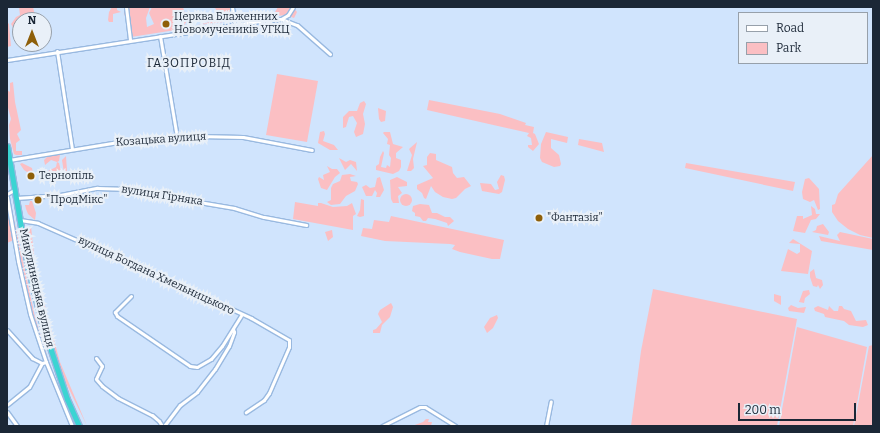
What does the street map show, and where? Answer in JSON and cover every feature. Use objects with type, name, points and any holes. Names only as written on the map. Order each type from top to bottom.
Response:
[{"type":"highway","name":"Микулинецька вулиця","points":[[7,146],[14,190],[42,323],[55,366],[79,426]]},
{"type":"street","points":[[126,7],[130,40]]},
{"type":"street","points":[[232,7],[235,25]]},
{"type":"street","points":[[7,60],[130,40],[281,19],[288,15],[293,7]]},
{"type":"street","points":[[281,19],[297,26],[330,54]]},
{"type":"street","points":[[160,36],[177,138]]},
{"type":"street","points":[[57,51],[72,149]]},
{"type":"street","name":"Козацька вулиця","points":[[10,160],[130,140],[216,136],[243,137],[312,150]]},
{"type":"street","name":"вулиця Гірняка","points":[[16,198],[60,195],[97,188],[122,189],[234,208],[264,217],[306,225]]},
{"type":"street","points":[[14,190],[7,195],[18,262],[30,314],[44,363],[72,426]]},
{"type":"street","name":"вулиця Богдана Хмельницького","points":[[20,220],[33,222],[58,231],[197,293],[241,315],[263,324],[289,340],[289,347],[270,393],[264,400],[246,412]]},
{"type":"street","points":[[131,296],[115,312],[117,316],[190,366],[197,367],[207,362],[222,346],[241,315]]},
{"type":"street","name":"вулиця Богдана Хмельницького","points":[[163,426],[180,405],[197,392],[215,369],[229,346],[234,332],[233,329]]},
{"type":"street","points":[[7,330],[32,358],[44,363]]},
{"type":"street","points":[[96,358],[102,366],[96,379],[102,386],[118,398],[152,415],[163,426]]},
{"type":"street","points":[[7,404],[29,387],[44,363]]},
{"type":"street","points":[[546,426],[551,402]]},
{"type":"street","points":[[382,426],[420,407],[425,407],[455,426]]},
{"type":"street","points":[[7,412],[17,426]]},
{"type":"green space","points":[[19,7],[33,7],[34,12],[20,12]]},
{"type":"green space","points":[[112,7],[117,7],[117,10],[121,12],[113,14],[113,22],[109,22],[109,12]]},
{"type":"green space","points":[[126,7],[150,7],[146,18],[147,27],[154,24],[149,13],[152,7],[183,7],[185,14],[189,15],[189,17],[182,29],[131,37],[124,13]]},
{"type":"green space","points":[[213,7],[230,7],[230,17],[224,22],[198,25],[217,20],[216,9]]},
{"type":"green space","points":[[278,7],[293,7],[297,12],[294,18],[286,15],[277,16],[275,12]]},
{"type":"green space","points":[[7,22],[9,24],[11,46],[7,47]]},
{"type":"green space","points":[[277,74],[318,81],[307,142],[266,135]]},
{"type":"green space","points":[[13,82],[15,102],[21,130],[17,134],[20,140],[16,143],[16,151],[22,151],[22,155],[14,154],[10,139],[9,125],[11,119],[7,104],[7,90],[10,92],[10,83]]},
{"type":"green space","points":[[429,100],[500,114],[526,123],[525,125],[534,127],[533,133],[535,134],[539,144],[533,151],[528,147],[528,145],[532,145],[531,138],[527,136],[529,133],[427,110]]},
{"type":"green space","points":[[364,101],[366,104],[363,114],[365,124],[363,134],[356,137],[354,132],[357,123],[353,116],[349,117],[346,127],[343,128],[343,117],[349,111],[357,111],[360,103]]},
{"type":"green space","points":[[378,108],[386,111],[385,121],[381,122],[379,119]]},
{"type":"green space","points":[[324,131],[325,134],[323,141],[334,145],[338,150],[330,150],[318,143],[320,132]]},
{"type":"green space","points":[[390,132],[393,144],[403,147],[396,153],[396,158],[401,160],[401,167],[399,171],[393,174],[376,170],[376,166],[379,164],[383,151],[384,153],[381,167],[386,168],[387,165],[390,167],[390,145],[387,144],[388,139],[383,133]]},
{"type":"green space","points":[[546,132],[568,137],[567,143],[551,139],[551,148],[559,155],[560,166],[554,167],[542,162],[540,158],[541,144]]},
{"type":"green space","points":[[579,139],[602,143],[604,152],[578,145]]},
{"type":"green space","points":[[417,142],[413,159],[414,168],[411,171],[407,171],[412,155],[409,149]]},
{"type":"green space","points":[[430,153],[436,154],[436,160],[452,167],[453,173],[457,178],[464,177],[471,186],[465,189],[456,198],[452,199],[443,197],[435,192],[431,186],[426,199],[424,198],[422,193],[417,189],[417,185],[433,178],[423,166],[427,165],[427,157]]},
{"type":"green space","points":[[58,154],[60,155],[59,161],[57,162],[51,160],[45,165],[44,160],[47,157]]},
{"type":"green space","points":[[873,155],[873,238],[860,235],[848,229],[838,221],[832,212],[832,205],[835,204],[838,194]]},
{"type":"green space","points":[[66,156],[67,171],[64,173],[62,160]]},
{"type":"green space","points":[[339,158],[346,162],[350,160],[356,162],[357,171],[351,164],[345,170]]},
{"type":"green space","points":[[57,162],[59,163],[61,171],[54,177],[49,176],[46,172],[56,167]]},
{"type":"green space","points":[[22,163],[32,168],[34,180],[31,181],[30,174],[24,170],[20,164]]},
{"type":"green space","points":[[686,163],[795,182],[793,191],[685,168]]},
{"type":"green space","points":[[327,166],[332,169],[337,169],[340,173],[335,177],[327,190],[321,188],[318,179],[319,177],[324,180],[323,175],[330,172]]},
{"type":"green space","points":[[350,174],[356,176],[350,177],[351,181],[357,182],[358,184],[355,191],[346,196],[340,204],[331,205],[327,202],[331,200],[331,188],[333,184],[340,181],[342,175]]},
{"type":"green space","points":[[501,175],[504,176],[505,180],[502,192],[499,194],[482,191],[480,183],[491,184],[495,190],[499,189],[497,182]]},
{"type":"green space","points":[[380,177],[384,190],[380,197],[376,197],[377,193],[375,190],[372,196],[366,196],[362,187],[366,185],[370,188],[375,187],[377,178]]},
{"type":"green space","points":[[397,177],[407,182],[407,186],[398,187],[402,193],[398,196],[399,203],[393,203],[391,199],[390,180]]},
{"type":"green space","points":[[809,178],[819,189],[820,209],[818,210],[814,200],[810,202],[803,199],[802,192],[805,179]]},
{"type":"green space","points":[[404,194],[408,194],[412,200],[408,206],[404,206],[400,202],[400,198]]},
{"type":"green space","points":[[361,199],[364,200],[364,216],[360,217],[357,216],[360,210]]},
{"type":"green space","points":[[10,200],[35,317],[53,374],[75,426],[59,392],[33,317],[20,267]]},
{"type":"green space","points":[[30,201],[32,201],[36,213],[35,220],[28,214],[26,209],[25,205],[29,205]]},
{"type":"green space","points":[[295,202],[318,206],[318,203],[321,203],[333,207],[347,206],[352,203],[356,214],[353,216],[353,230],[293,219]]},
{"type":"green space","points":[[420,204],[429,205],[432,213],[450,217],[454,221],[448,226],[447,223],[435,219],[428,218],[426,221],[423,221],[420,217],[415,216],[415,213],[412,211],[413,206]]},
{"type":"green space","points":[[811,206],[815,209],[816,214],[820,214],[816,219],[811,220],[805,233],[793,231],[797,216],[803,216],[803,219],[812,215]]},
{"type":"green space","points":[[391,216],[504,240],[500,259],[492,259],[460,252],[452,249],[455,245],[450,244],[385,241],[361,236],[363,228],[372,229],[374,220],[389,222]]},
{"type":"green space","points":[[9,218],[14,240],[7,243],[7,219]]},
{"type":"green space","points":[[823,224],[829,232],[828,235],[812,232],[816,230],[817,226]]},
{"type":"green space","points":[[31,226],[35,265],[60,362],[87,426],[66,383],[46,323],[29,248],[27,231]]},
{"type":"green space","points":[[332,230],[333,237],[328,241],[325,232]]},
{"type":"green space","points":[[840,232],[873,239],[873,250],[821,241],[819,236],[840,241],[837,235]]},
{"type":"green space","points":[[793,239],[812,251],[808,274],[781,271],[788,249],[797,254],[800,252],[800,244],[789,243]]},
{"type":"green space","points":[[814,269],[816,278],[822,280],[823,285],[820,289],[818,285],[817,287],[813,286],[810,277],[810,272]]},
{"type":"green space","points":[[653,289],[797,319],[777,426],[631,426],[641,351]]},
{"type":"green space","points":[[809,290],[810,294],[805,298],[804,303],[799,302],[803,291]]},
{"type":"green space","points":[[774,294],[781,296],[781,305],[774,301]]},
{"type":"green space","points":[[391,303],[393,307],[390,317],[382,325],[380,333],[373,333],[373,330],[376,329],[382,322],[378,314],[380,310]]},
{"type":"green space","points":[[791,305],[798,308],[806,307],[804,313],[789,311],[788,308]]},
{"type":"green space","points":[[818,306],[828,310],[829,306],[834,311],[838,311],[839,306],[842,306],[844,309],[851,311],[856,321],[866,320],[868,325],[863,327],[849,325],[844,321],[825,317],[824,314],[815,311],[814,308]]},
{"type":"green space","points":[[497,315],[498,318],[493,328],[487,333],[484,327],[490,318]]},
{"type":"green space","points":[[797,327],[867,347],[853,426],[779,426]]},
{"type":"green space","points":[[873,345],[873,426],[854,426],[869,346]]},
{"type":"green space","points":[[426,419],[429,419],[428,422],[432,422],[431,426],[412,426],[423,422]]},
{"type":"place","name":"Церква Блаженних Новомучеників УГКЦ","points":[[166,24]]},
{"type":"place","name":"Тернопіль","points":[[31,176]]},
{"type":"place","name":"\"ПродМікс\"","points":[[38,200]]},
{"type":"place","name":"\"Фантазія\"","points":[[539,218]]},
{"type":"district","name":"ГАЗОПРОВІД","points":[[189,64]]}]
